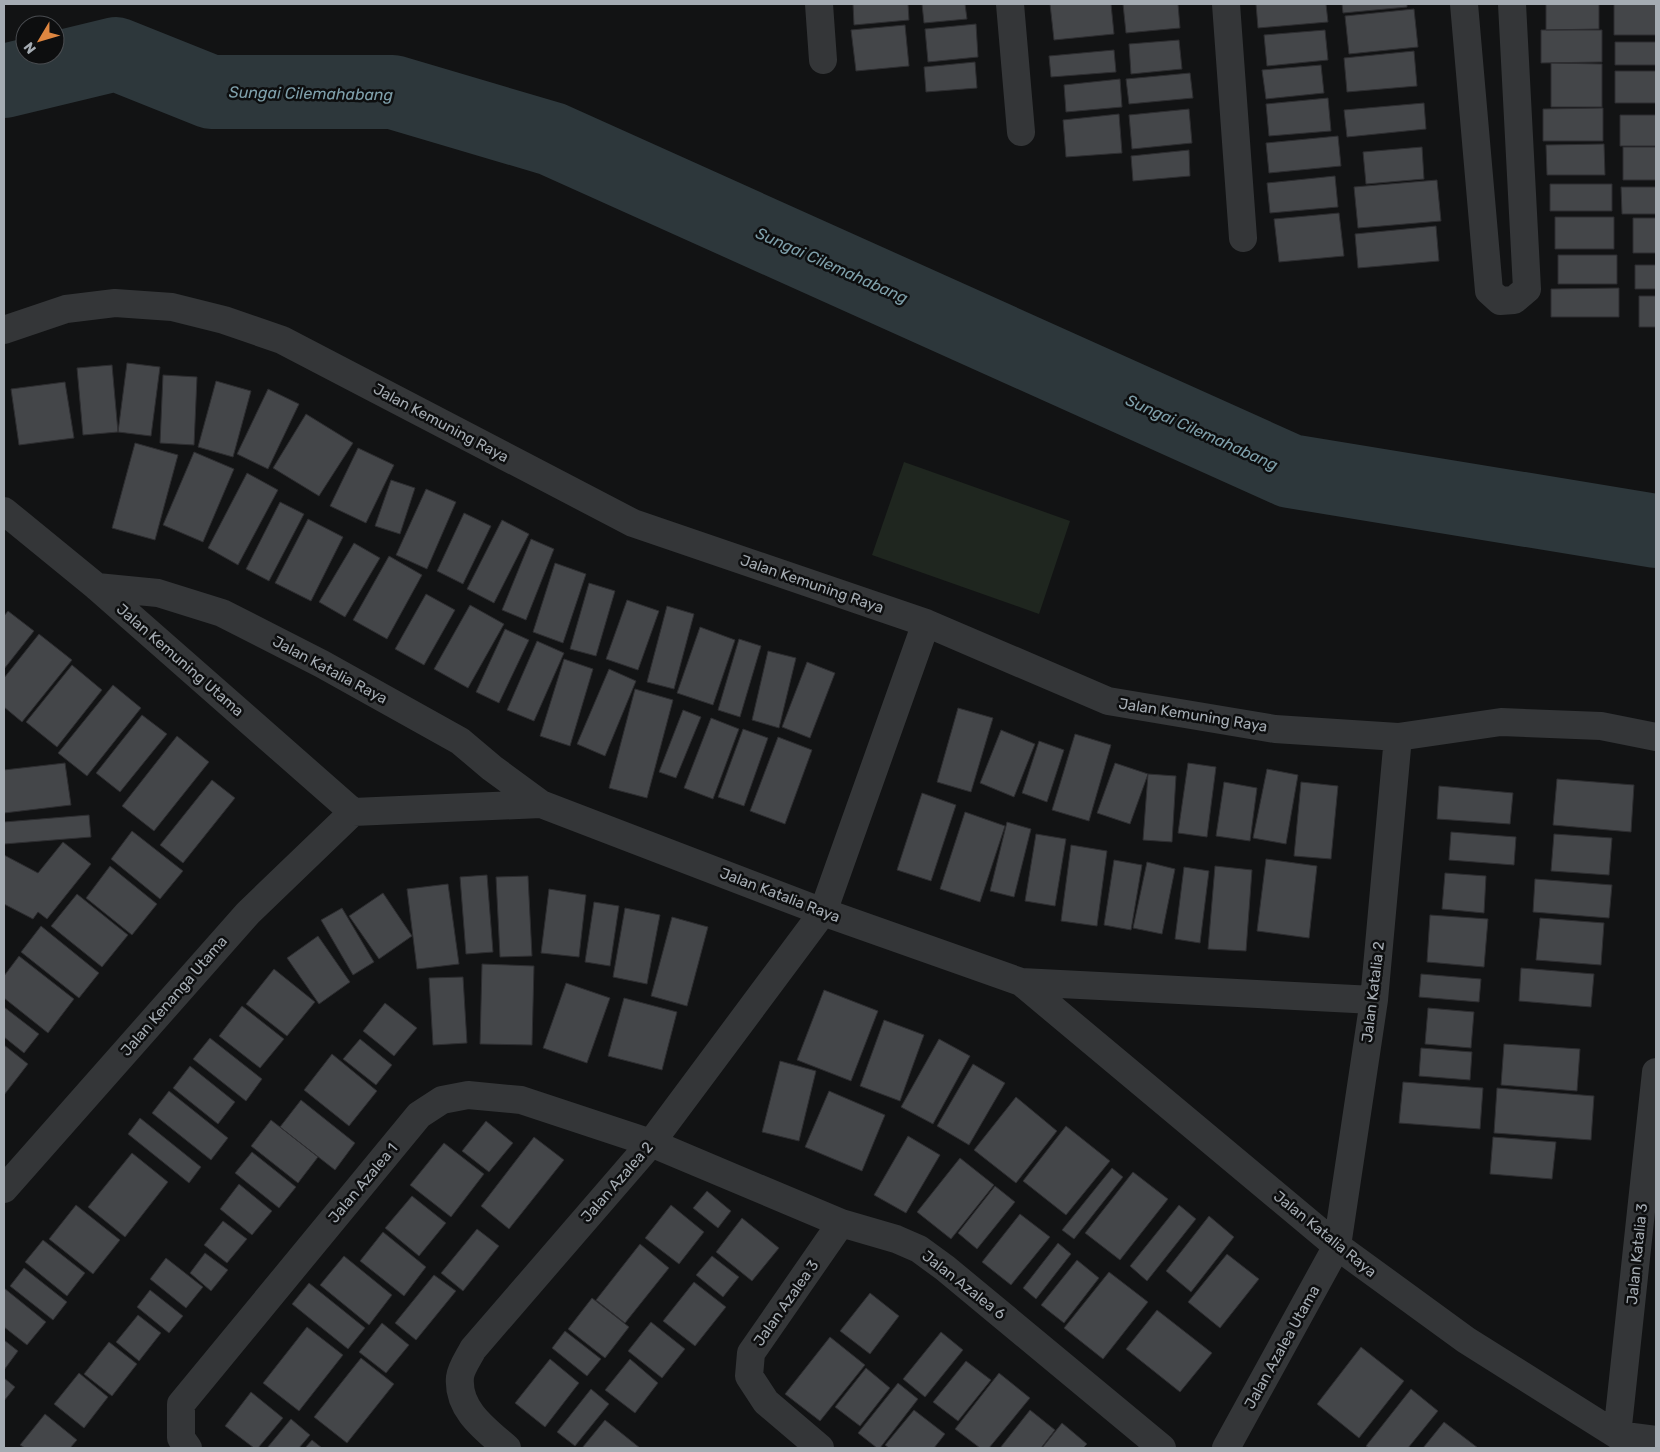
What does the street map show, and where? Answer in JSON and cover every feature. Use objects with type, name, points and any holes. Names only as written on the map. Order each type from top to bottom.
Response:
[{"type":"street","points":[[819,4],[823,60]]},
{"type":"street","points":[[1010,4],[1021,132]]},
{"type":"street","points":[[1226,4],[1243,238]]},
{"type":"street","points":[[1464,4],[1489,291],[1500,301],[1514,300],[1527,289],[1512,4]]},
{"type":"street","name":"Jalan Kemuning Raya","points":[[4,330],[66,309],[115,303],[172,307],[224,320],[282,340],[633,523],[926,623],[1108,701],[1275,729],[1398,737],[1501,722],[1601,726],[1656,737]]},
{"type":"street","name":"Jalan Kemuning Utama","points":[[4,511],[97,587],[353,812]]},
{"type":"street","name":"Jalan Katalia Raya","points":[[97,587],[158,593],[222,613],[322,664],[460,741],[492,768],[541,804],[824,912],[1021,982],[1374,1000]]},
{"type":"street","name":"Jalan Azalea 2","points":[[507,1448],[480,1425],[462,1401],[460,1376],[473,1349],[651,1143],[824,912],[926,623]]},
{"type":"street","name":"Jalan Katalia 2","points":[[1338,1246],[1374,1000],[1398,737]]},
{"type":"street","name":"Jalan Katalia Raya","points":[[353,812],[541,804]]},
{"type":"street","name":"Jalan Kenanga Utama","points":[[4,1189],[248,913],[353,812]]},
{"type":"street","name":"Jalan Katalia Raya","points":[[1021,982],[1338,1246],[1466,1340],[1617,1435],[1656,1440]]},
{"type":"street","name":"Jalan Katalia 3","points":[[1617,1435],[1656,1072]]},
{"type":"street","name":"Jalan Azalea 1","points":[[188,1448],[181,1438],[180,1404],[419,1115],[442,1100],[468,1096],[521,1100],[651,1143]]},
{"type":"street","name":"Jalan Azalea 6","points":[[651,1143],[841,1223],[896,1239],[919,1249],[945,1268],[1162,1448]]},
{"type":"street","name":"Jalan Azalea 3","points":[[820,1448],[766,1402],[749,1376],[752,1353],[841,1223]]},
{"type":"street","name":"Jalan Azalea Utama","points":[[1226,1448],[1338,1246]]},
{"type":"shaded area","points":[[904,462],[1070,521],[1039,614],[872,555]]},
{"type":"building","points":[[853,4],[908,4],[909,20],[854,25]]},
{"type":"building","points":[[922,4],[965,4],[967,19],[924,23]]},
{"type":"building","points":[[1050,4],[1111,4],[1114,34],[1054,40]]},
{"type":"building","points":[[1123,4],[1178,4],[1180,28],[1126,33]]},
{"type":"building","points":[[1256,4],[1326,4],[1328,22],[1258,28]]},
{"type":"building","points":[[1342,4],[1407,4],[1407,7],[1343,13]]},
{"type":"building","points":[[1546,4],[1599,4],[1599,29],[1546,30]]},
{"type":"building","points":[[1614,4],[1656,4],[1656,35],[1614,35]]},
{"type":"building","points":[[1414,9],[1418,47],[1349,54],[1345,16]]},
{"type":"building","points":[[976,24],[978,57],[928,62],[925,29]]},
{"type":"building","points":[[905,25],[909,66],[856,71],[851,30]]},
{"type":"building","points":[[1325,30],[1328,60],[1267,66],[1264,35]]},
{"type":"building","points":[[1541,30],[1602,30],[1602,62],[1541,63]]},
{"type":"building","points":[[1179,40],[1182,69],[1131,74],[1129,44]]},
{"type":"building","points":[[1615,42],[1656,42],[1656,65],[1615,65]]},
{"type":"building","points":[[1114,50],[1116,72],[1051,77],[1049,56]]},
{"type":"building","points":[[1414,51],[1417,86],[1347,92],[1344,58]]},
{"type":"building","points":[[975,62],[977,88],[926,92],[924,67]]},
{"type":"building","points":[[1551,63],[1602,64],[1602,107],[1551,107]]},
{"type":"building","points":[[1321,65],[1324,93],[1266,99],[1262,70]]},
{"type":"building","points":[[1615,71],[1656,71],[1656,103],[1615,103]]},
{"type":"building","points":[[1190,73],[1193,98],[1129,104],[1126,79]]},
{"type":"building","points":[[1120,79],[1122,107],[1066,112],[1064,85]]},
{"type":"building","points":[[1328,98],[1331,131],[1269,136],[1266,104]]},
{"type":"building","points":[[1424,103],[1426,129],[1347,137],[1344,110]]},
{"type":"building","points":[[1603,108],[1603,141],[1543,141],[1543,109]]},
{"type":"building","points":[[1189,109],[1192,143],[1132,149],[1129,115]]},
{"type":"building","points":[[1119,114],[1122,153],[1066,157],[1063,120]]},
{"type":"building","points":[[1620,115],[1656,115],[1656,146],[1620,146]]},
{"type":"building","points":[[1338,136],[1341,166],[1269,173],[1266,143]]},
{"type":"building","points":[[1604,144],[1605,175],[1547,175],[1546,145]]},
{"type":"building","points":[[1422,147],[1424,179],[1366,184],[1363,152]]},
{"type":"building","points":[[1623,147],[1656,147],[1656,180],[1623,180]]},
{"type":"building","points":[[1189,150],[1190,176],[1133,181],[1131,156]]},
{"type":"building","points":[[1335,176],[1338,207],[1270,213],[1267,183]]},
{"type":"building","points":[[1437,180],[1441,221],[1358,228],[1354,187]]},
{"type":"building","points":[[1550,184],[1612,184],[1612,211],[1550,211]]},
{"type":"building","points":[[1621,187],[1656,187],[1656,214],[1622,214]]},
{"type":"building","points":[[1339,213],[1344,256],[1279,262],[1274,219]]},
{"type":"building","points":[[1555,217],[1614,217],[1614,249],[1555,249]]},
{"type":"building","points":[[1633,218],[1656,218],[1656,253],[1633,253]]},
{"type":"building","points":[[1436,226],[1439,261],[1358,268],[1355,234]]},
{"type":"building","points":[[1558,255],[1617,255],[1617,284],[1558,284]]},
{"type":"building","points":[[1635,265],[1656,265],[1656,289],[1635,289]]},
{"type":"building","points":[[1619,288],[1619,317],[1551,317],[1551,289]]},
{"type":"building","points":[[1639,296],[1656,296],[1656,327],[1639,327]]},
{"type":"building","points":[[127,363],[160,367],[151,436],[118,432]]},
{"type":"building","points":[[112,365],[118,432],[83,435],[77,368]]},
{"type":"building","points":[[163,375],[197,377],[194,445],[160,443]]},
{"type":"building","points":[[216,381],[251,391],[233,457],[198,447]]},
{"type":"building","points":[[65,382],[74,438],[19,445],[11,389]]},
{"type":"building","points":[[268,389],[299,404],[268,469],[237,454]]},
{"type":"building","points":[[306,414],[353,443],[319,496],[273,468]]},
{"type":"building","points":[[135,443],[178,455],[155,540],[112,528]]},
{"type":"building","points":[[358,448],[394,465],[366,523],[330,506]]},
{"type":"building","points":[[194,452],[234,469],[203,542],[163,525]]},
{"type":"building","points":[[247,473],[278,490],[238,565],[208,548]]},
{"type":"building","points":[[391,480],[415,488],[400,534],[375,526]]},
{"type":"building","points":[[426,489],[456,502],[427,569],[396,555]]},
{"type":"building","points":[[280,502],[304,514],[269,581],[246,569]]},
{"type":"building","points":[[464,513],[491,526],[463,584],[437,571]]},
{"type":"building","points":[[308,519],[343,537],[311,601],[275,583]]},
{"type":"building","points":[[502,520],[529,534],[494,603],[467,589]]},
{"type":"building","points":[[531,539],[554,549],[526,620],[502,610]]},
{"type":"building","points":[[354,543],[380,558],[345,617],[319,602]]},
{"type":"building","points":[[389,556],[422,575],[387,639],[353,620]]},
{"type":"building","points":[[555,563],[586,574],[563,643],[533,632]]},
{"type":"building","points":[[589,583],[615,591],[596,656],[570,649]]},
{"type":"building","points":[[426,594],[455,610],[424,665],[395,649]]},
{"type":"building","points":[[627,600],[659,611],[638,670],[606,659]]},
{"type":"building","points":[[470,605],[504,624],[468,688],[434,669]]},
{"type":"building","points":[[667,606],[694,614],[674,689],[647,682]]},
{"type":"building","points":[[8,611],[34,631],[4,669],[4,616]]},
{"type":"building","points":[[700,627],[735,640],[713,705],[677,693]]},
{"type":"building","points":[[505,629],[529,640],[499,703],[476,692]]},
{"type":"building","points":[[39,634],[72,660],[22,722],[4,707],[4,678]]},
{"type":"building","points":[[739,639],[761,646],[740,717],[718,710]]},
{"type":"building","points":[[537,641],[564,653],[534,721],[507,710]]},
{"type":"building","points":[[768,651],[796,658],[779,728],[752,720]]},
{"type":"building","points":[[564,659],[593,669],[570,746],[540,736]]},
{"type":"building","points":[[807,662],[835,673],[810,738],[782,727]]},
{"type":"building","points":[[72,665],[102,690],[57,747],[26,722]]},
{"type":"building","points":[[609,669],[636,681],[605,756],[577,744]]},
{"type":"building","points":[[113,685],[141,708],[87,776],[58,753]]},
{"type":"building","points":[[635,689],[673,700],[647,798],[609,788]]},
{"type":"building","points":[[958,708],[993,718],[971,792],[937,782]]},
{"type":"building","points":[[683,710],[701,717],[676,778],[659,772]]},
{"type":"building","points":[[142,715],[167,734],[120,792],[96,773]]},
{"type":"building","points":[[711,718],[739,729],[713,799],[684,788]]},
{"type":"building","points":[[743,729],[768,738],[744,806],[718,797]]},
{"type":"building","points":[[1001,730],[1035,744],[1014,797],[980,783]]},
{"type":"building","points":[[1075,734],[1111,745],[1089,821],[1052,810]]},
{"type":"building","points":[[177,736],[209,762],[154,831],[122,806]]},
{"type":"building","points":[[778,737],[812,750],[785,824],[750,811]]},
{"type":"building","points":[[1039,741],[1064,750],[1047,802],[1022,793]]},
{"type":"building","points":[[65,763],[71,805],[4,813],[4,770]]},
{"type":"building","points":[[1115,763],[1148,774],[1130,824],[1097,813]]},
{"type":"building","points":[[1188,763],[1216,767],[1207,837],[1178,833]]},
{"type":"building","points":[[1267,769],[1298,775],[1286,844],[1253,838]]},
{"type":"building","points":[[1148,774],[1176,776],[1172,842],[1143,840]]},
{"type":"building","points":[[1557,779],[1634,785],[1631,832],[1553,825]]},
{"type":"building","points":[[212,780],[235,798],[183,863],[160,845]]},
{"type":"building","points":[[1224,782],[1257,788],[1250,841],[1216,836]]},
{"type":"building","points":[[1301,782],[1338,786],[1331,859],[1294,856]]},
{"type":"building","points":[[1439,786],[1513,793],[1510,824],[1437,819]]},
{"type":"building","points":[[922,793],[956,805],[931,881],[897,870]]},
{"type":"building","points":[[965,812],[1005,826],[980,902],[940,889]]},
{"type":"building","points":[[89,815],[91,837],[4,844],[4,822]]},
{"type":"building","points":[[1007,822],[1031,829],[1014,897],[990,891]]},
{"type":"building","points":[[132,831],[183,871],[160,899],[111,859]]},
{"type":"building","points":[[1451,832],[1516,837],[1514,865],[1449,860]]},
{"type":"building","points":[[1036,834],[1066,839],[1055,906],[1025,901]]},
{"type":"building","points":[[1554,834],[1612,838],[1609,875],[1551,871]]},
{"type":"building","points":[[63,842],[91,864],[47,919],[38,912],[33,919],[4,904],[4,855],[38,873]]},
{"type":"building","points":[[1071,845],[1107,851],[1097,926],[1061,921]]},
{"type":"building","points":[[1266,859],[1317,866],[1309,938],[1257,931]]},
{"type":"building","points":[[1114,860],[1142,865],[1131,930],[1104,925]]},
{"type":"building","points":[[1147,862],[1175,869],[1162,934],[1133,928]]},
{"type":"building","points":[[110,866],[157,904],[132,935],[86,898]]},
{"type":"building","points":[[1215,866],[1252,870],[1246,951],[1208,949]]},
{"type":"building","points":[[1184,867],[1209,871],[1200,943],[1175,939]]},
{"type":"building","points":[[1445,873],[1486,876],[1484,913],[1442,909]]},
{"type":"building","points":[[487,875],[493,952],[466,954],[460,877]]},
{"type":"building","points":[[528,876],[532,956],[500,957],[496,877]]},
{"type":"building","points":[[1535,879],[1612,885],[1609,918],[1533,912]]},
{"type":"building","points":[[448,884],[459,964],[417,969],[407,889]]},
{"type":"building","points":[[549,889],[586,895],[579,957],[541,953]]},
{"type":"building","points":[[383,893],[412,936],[379,959],[349,916]]},
{"type":"building","points":[[77,894],[128,935],[102,967],[51,926]]},
{"type":"building","points":[[594,902],[619,906],[610,966],[585,962]]},
{"type":"building","points":[[342,908],[374,962],[353,975],[321,920]]},
{"type":"building","points":[[625,908],[660,915],[647,984],[613,977]]},
{"type":"building","points":[[1430,915],[1488,919],[1484,967],[1427,962]]},
{"type":"building","points":[[672,917],[708,927],[687,1006],[651,996]]},
{"type":"building","points":[[1540,918],[1604,923],[1601,965],[1536,960]]},
{"type":"building","points":[[41,926],[99,973],[79,998],[21,952]]},
{"type":"building","points":[[318,936],[350,982],[319,1004],[287,958]]},
{"type":"building","points":[[19,956],[74,999],[48,1033],[4,998],[4,976]]},
{"type":"building","points":[[482,964],[534,966],[532,1045],[480,1044]]},
{"type":"building","points":[[1521,968],[1594,974],[1591,1007],[1519,1001]]},
{"type":"building","points":[[274,969],[315,1002],[287,1036],[246,1004]]},
{"type":"building","points":[[1421,974],[1481,979],[1479,1002],[1419,997]]},
{"type":"building","points":[[463,977],[467,1043],[433,1045],[429,978]]},
{"type":"building","points":[[566,983],[610,998],[587,1063],[543,1048]]},
{"type":"building","points":[[824,990],[878,1011],[851,1081],[797,1060]]},
{"type":"building","points":[[624,998],[677,1012],[662,1070],[608,1056]]},
{"type":"building","points":[[385,1003],[417,1028],[394,1056],[363,1031]]},
{"type":"building","points":[[242,1006],[284,1039],[260,1068],[219,1036]]},
{"type":"building","points":[[4,1007],[39,1034],[24,1053],[4,1037]]},
{"type":"building","points":[[1428,1008],[1474,1012],[1471,1048],[1425,1044]]},
{"type":"building","points":[[884,1020],[924,1035],[900,1101],[860,1086]]},
{"type":"building","points":[[210,1038],[262,1079],[246,1101],[193,1059]]},
{"type":"building","points":[[360,1039],[392,1065],[376,1085],[343,1059]]},
{"type":"building","points":[[939,1039],[970,1056],[933,1124],[901,1107]]},
{"type":"building","points":[[1504,1044],[1580,1049],[1577,1091],[1501,1085]]},
{"type":"building","points":[[4,1045],[28,1064],[4,1095]]},
{"type":"building","points":[[1421,1048],[1472,1052],[1470,1080],[1419,1076]]},
{"type":"building","points":[[332,1054],[377,1091],[349,1126],[304,1090]]},
{"type":"building","points":[[780,1061],[816,1071],[799,1141],[762,1132]]},
{"type":"building","points":[[973,1064],[1005,1083],[969,1145],[937,1126]]},
{"type":"building","points":[[190,1066],[235,1102],[218,1124],[173,1088]]},
{"type":"building","points":[[1403,1082],[1483,1088],[1480,1129],[1399,1123]]},
{"type":"building","points":[[1497,1088],[1594,1096],[1591,1140],[1494,1133]]},
{"type":"building","points":[[169,1091],[228,1138],[211,1160],[152,1113]]},
{"type":"building","points":[[829,1091],[885,1115],[862,1171],[805,1147]]},
{"type":"building","points":[[1016,1097],[1057,1131],[1016,1183],[974,1150]]},
{"type":"building","points":[[301,1100],[355,1143],[335,1170],[280,1127]]},
{"type":"building","points":[[140,1118],[201,1167],[189,1183],[128,1134]]},
{"type":"building","points":[[271,1120],[318,1157],[298,1183],[251,1146]]},
{"type":"building","points":[[486,1121],[513,1143],[489,1172],[462,1151]]},
{"type":"building","points":[[1066,1126],[1110,1161],[1066,1215],[1023,1181]]},
{"type":"building","points":[[908,1136],[940,1155],[906,1213],[874,1195]]},
{"type":"building","points":[[534,1137],[564,1160],[509,1229],[481,1206]]},
{"type":"building","points":[[1493,1137],[1556,1142],[1552,1179],[1490,1174]]},
{"type":"building","points":[[444,1143],[484,1174],[451,1217],[410,1185]]},
{"type":"building","points":[[252,1152],[296,1187],[279,1208],[235,1173]]},
{"type":"building","points":[[132,1153],[168,1182],[125,1237],[88,1207]]},
{"type":"building","points":[[960,1158],[994,1185],[951,1239],[917,1212]]},
{"type":"building","points":[[1112,1168],[1123,1177],[1074,1239],[1062,1230]]},
{"type":"building","points":[[1133,1172],[1168,1199],[1120,1260],[1085,1233]]},
{"type":"building","points":[[239,1184],[272,1211],[252,1235],[220,1209]]},
{"type":"building","points":[[995,1186],[1015,1202],[977,1249],[958,1233]]},
{"type":"building","points":[[707,1191],[731,1211],[718,1228],[693,1208]]},
{"type":"building","points":[[412,1196],[446,1223],[419,1256],[385,1228]]},
{"type":"building","points":[[76,1205],[120,1240],[93,1274],[49,1239]]},
{"type":"building","points":[[671,1205],[704,1232],[679,1264],[645,1238]]},
{"type":"building","points":[[1179,1205],[1196,1219],[1147,1281],[1130,1266]]},
{"type":"building","points":[[1020,1214],[1050,1237],[1011,1285],[982,1262]]},
{"type":"building","points":[[1209,1216],[1234,1237],[1191,1292],[1166,1271]]},
{"type":"building","points":[[742,1218],[779,1248],[752,1281],[716,1252]]},
{"type":"building","points":[[223,1221],[247,1239],[227,1263],[204,1245]]},
{"type":"building","points":[[477,1229],[499,1246],[463,1291],[441,1273]]},
{"type":"building","points":[[383,1232],[426,1267],[404,1296],[360,1261]]},
{"type":"building","points":[[43,1240],[85,1273],[67,1296],[25,1262]]},
{"type":"building","points":[[1058,1243],[1071,1254],[1036,1299],[1023,1288]]},
{"type":"building","points":[[640,1244],[669,1268],[625,1323],[596,1300]]},
{"type":"building","points":[[205,1253],[228,1270],[211,1291],[190,1273]]},
{"type":"building","points":[[1227,1254],[1259,1279],[1220,1328],[1188,1302]]},
{"type":"building","points":[[344,1256],[392,1295],[369,1325],[320,1285]]},
{"type":"building","points":[[712,1256],[739,1277],[723,1297],[696,1275]]},
{"type":"building","points":[[166,1258],[203,1287],[186,1308],[150,1279]]},
{"type":"building","points":[[1077,1260],[1099,1278],[1064,1323],[1041,1305]]},
{"type":"building","points":[[24,1268],[67,1302],[53,1320],[10,1286]]},
{"type":"building","points":[[1109,1272],[1148,1302],[1103,1359],[1064,1328]]},
{"type":"building","points":[[434,1275],[456,1291],[416,1340],[395,1323]]},
{"type":"building","points":[[694,1282],[726,1307],[695,1346],[663,1321]]},
{"type":"building","points":[[309,1283],[365,1328],[348,1349],[292,1304]]},
{"type":"building","points":[[4,1288],[46,1322],[27,1345],[4,1327]]},
{"type":"building","points":[[150,1290],[183,1316],[169,1333],[137,1307]]},
{"type":"building","points":[[870,1293],[899,1316],[870,1354],[840,1331]]},
{"type":"building","points":[[592,1298],[629,1327],[605,1358],[568,1329]]},
{"type":"building","points":[[1157,1310],[1212,1353],[1180,1392],[1126,1349]]},
{"type":"building","points":[[138,1315],[161,1333],[139,1361],[116,1342]]},
{"type":"building","points":[[651,1322],[685,1349],[662,1378],[628,1351]]},
{"type":"building","points":[[382,1323],[409,1345],[386,1373],[359,1352]]},
{"type":"building","points":[[307,1327],[343,1355],[299,1411],[263,1383]]},
{"type":"building","points":[[565,1331],[601,1359],[587,1376],[552,1348]]},
{"type":"building","points":[[941,1332],[963,1350],[925,1397],[903,1379]]},
{"type":"building","points":[[830,1337],[865,1365],[820,1421],[785,1394]]},
{"type":"building","points":[[4,1340],[18,1351],[4,1370]]},
{"type":"building","points":[[109,1342],[137,1364],[112,1396],[84,1374]]},
{"type":"building","points":[[1361,1347],[1404,1381],[1359,1438],[1317,1404]]},
{"type":"building","points":[[361,1358],[394,1384],[347,1443],[314,1417]]},
{"type":"building","points":[[550,1359],[579,1383],[545,1427],[515,1403]]},
{"type":"building","points":[[630,1359],[658,1383],[635,1413],[605,1390]]},
{"type":"building","points":[[966,1361],[991,1380],[958,1421],[933,1402]]},
{"type":"building","points":[[866,1368],[890,1388],[860,1426],[835,1407]]},
{"type":"building","points":[[79,1373],[108,1397],[84,1428],[54,1404]]},
{"type":"building","points":[[999,1373],[1030,1398],[989,1448],[980,1448],[955,1429]]},
{"type":"building","points":[[4,1378],[15,1387],[4,1401]]},
{"type":"building","points":[[898,1383],[918,1399],[880,1448],[877,1448],[858,1433]]},
{"type":"building","points":[[591,1389],[609,1404],[575,1446],[557,1432]]},
{"type":"building","points":[[1411,1389],[1438,1411],[1408,1448],[1369,1448],[1366,1446]]},
{"type":"building","points":[[251,1392],[283,1418],[258,1448],[254,1448],[225,1426]]},
{"type":"building","points":[[914,1410],[945,1434],[934,1448],[889,1448],[885,1445]]},
{"type":"building","points":[[1030,1410],[1055,1430],[1041,1448],[1000,1448]]},
{"type":"building","points":[[45,1414],[77,1440],[70,1448],[25,1448],[20,1445]]},
{"type":"building","points":[[291,1419],[310,1435],[299,1448],[267,1448]]},
{"type":"building","points":[[605,1420],[640,1448],[582,1448]]},
{"type":"building","points":[[1444,1422],[1478,1448],[1423,1448]]},
{"type":"building","points":[[1062,1423],[1087,1444],[1083,1448],[1042,1448]]},
{"type":"building","points":[[312,1440],[322,1448],[305,1448]]},
{"type":"waterway","name":"Sungai Cilemahabang","points":[[4,81],[116,54],[211,92],[393,92],[552,139],[1290,471],[1656,531]]}]
